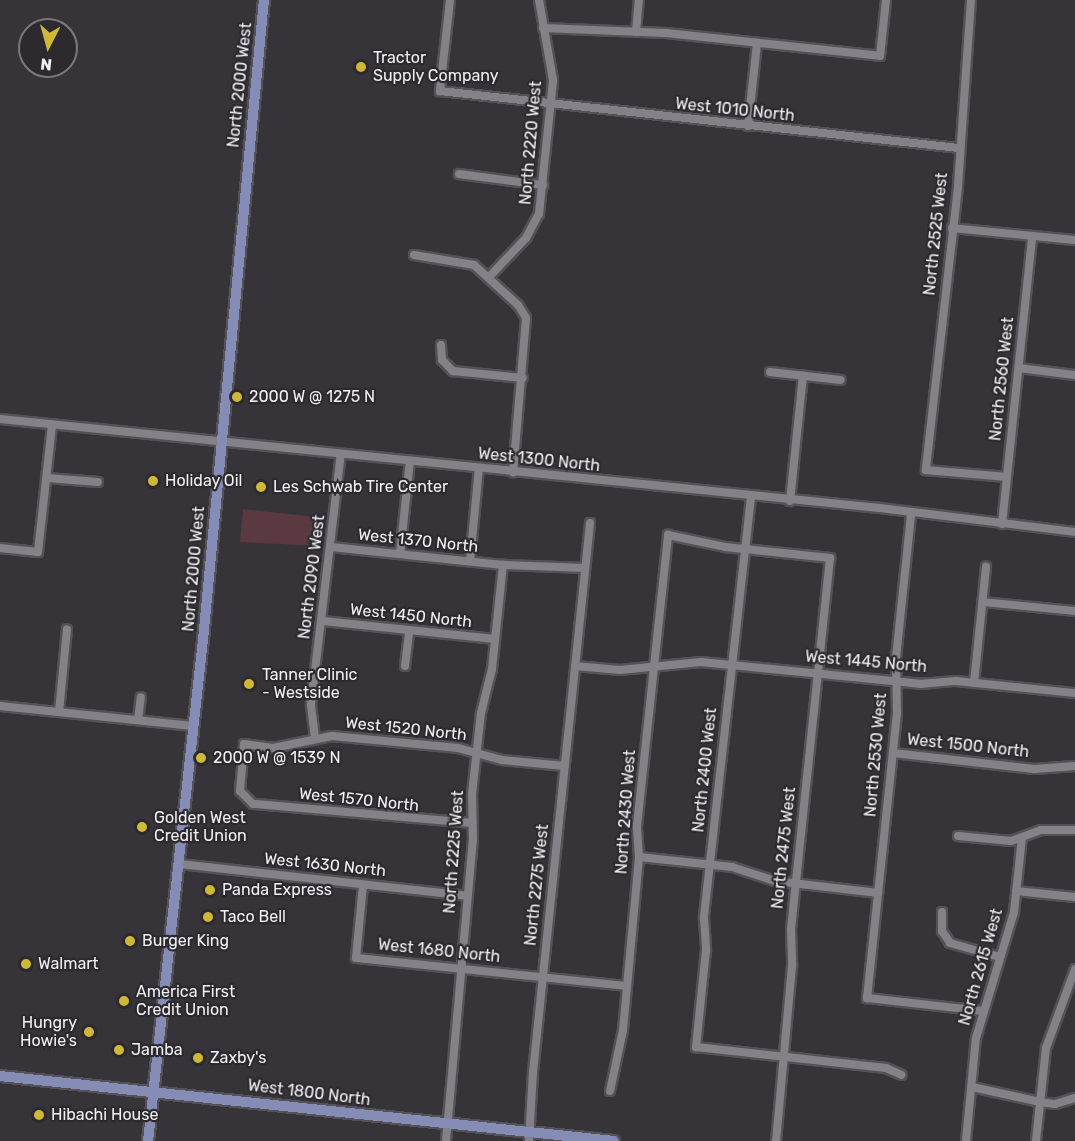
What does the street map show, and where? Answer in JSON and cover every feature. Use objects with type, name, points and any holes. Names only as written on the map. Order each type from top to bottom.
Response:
[{"type":"main road","name":"North 2000 West","points":[[148,1141],[179,864],[264,0]]},
{"type":"main road","name":"West 1800 North","points":[[0,1076],[153,1090],[448,1124],[530,1137],[614,1141]]},
{"type":"street","name":"West 1010 North","points":[[450,0],[440,91],[959,148]]},
{"type":"street","name":"North 2220 West","points":[[489,277],[535,226],[543,185],[553,80],[539,0]]},
{"type":"street","points":[[636,32],[639,0]]},
{"type":"street","points":[[543,28],[636,32],[879,56],[886,0]]},
{"type":"street","name":"North 2525 West","points":[[971,0],[952,228],[926,470],[1007,477]]},
{"type":"street","points":[[748,126],[757,43]]},
{"type":"street","points":[[459,174],[543,185]]},
{"type":"street","points":[[952,228],[1075,240]]},
{"type":"street","name":"North 2560 West","points":[[1002,524],[1032,237]]},
{"type":"street","points":[[414,255],[464,261],[489,277],[526,318],[523,378],[513,472]]},
{"type":"street","points":[[441,345],[442,360],[453,371],[523,378]]},
{"type":"street","points":[[1019,368],[1075,375]]},
{"type":"street","points":[[770,372],[841,380]]},
{"type":"street","points":[[790,501],[803,376]]},
{"type":"street","name":"West 1300 North","points":[[0,419],[790,501],[880,508],[911,514],[1075,532]]},
{"type":"street","points":[[0,548],[38,552],[52,424]]},
{"type":"street","name":"North 2090 West","points":[[315,738],[311,704],[323,621],[341,454]]},
{"type":"street","points":[[400,554],[410,462]]},
{"type":"street","points":[[470,561],[479,468]]},
{"type":"street","points":[[47,478],[98,482]]},
{"type":"street","name":"North 2400 West","points":[[751,497],[710,864],[696,1047],[783,1057]]},
{"type":"street","name":"North 2530 West","points":[[911,514],[896,657],[893,753],[867,998],[982,1011]]},
{"type":"street","name":"North 2275 West","points":[[530,1137],[543,977],[590,523]]},
{"type":"street","name":"North 2430 West","points":[[610,1091],[627,986],[639,857],[637,826],[668,535],[745,548]]},
{"type":"street","name":"West 1370 North","points":[[331,547],[503,565],[585,568]]},
{"type":"street","name":"North 2475 West","points":[[745,548],[830,558],[795,883],[776,1141]]},
{"type":"street","name":"North 2225 West","points":[[446,1141],[477,752],[495,639],[503,565]]},
{"type":"street","points":[[974,683],[986,567]]},
{"type":"street","points":[[983,602],[1075,611]]},
{"type":"street","name":"West 1450 North","points":[[323,621],[495,639]]},
{"type":"street","points":[[59,712],[67,629]]},
{"type":"street","points":[[405,666],[409,631]]},
{"type":"street","name":"West 1445 North","points":[[654,668],[687,662],[897,682],[974,683],[1075,693]]},
{"type":"street","points":[[575,666],[620,670],[654,668]]},
{"type":"street","points":[[138,720],[141,696]]},
{"type":"street","points":[[0,706],[193,726]]},
{"type":"street","name":"West 1520 North","points":[[245,799],[239,781],[244,744],[273,748],[332,736],[477,752],[502,760],[565,766]]},
{"type":"street","name":"West 1500 North","points":[[893,753],[1035,769],[1075,766]]},
{"type":"street","name":"West 1570 North","points":[[245,799],[253,804],[472,823]]},
{"type":"street","points":[[958,836],[1011,841],[1041,830],[1075,830]]},
{"type":"street","name":"North 2615 West","points":[[966,1141],[982,1011],[1016,891],[1022,837]]},
{"type":"street","points":[[639,857],[710,864],[795,883],[878,892]]},
{"type":"street","name":"West 1630 North","points":[[179,864],[467,896]]},
{"type":"street","name":"West 1680 North","points":[[363,885],[356,958],[627,986]]},
{"type":"street","points":[[1016,891],[1075,897]]},
{"type":"street","points":[[942,912],[942,931],[950,943],[999,957]]},
{"type":"street","points":[[1036,1141],[1046,1048],[1073,980],[1075,969]]},
{"type":"street","points":[[783,1057],[886,1068],[902,1075]]},
{"type":"street","points":[[972,1087],[1055,1104],[1075,1098]]},
{"type":"shaded area","points":[[243,509],[324,518],[321,546],[240,542]]},
{"type":"place","name":"Tractor Supply Company","points":[[361,67]]},
{"type":"place","name":"2000 W @ 1275 N","points":[[237,397]]},
{"type":"place","name":"Holiday Oil","points":[[153,481]]},
{"type":"place","name":"Les Schwab Tire Center","points":[[261,487]]},
{"type":"place","name":"Tanner Clinic - Westside","points":[[249,684]]},
{"type":"place","name":"2000 W @ 1539 N","points":[[201,758]]},
{"type":"place","name":"Golden West Credit Union","points":[[142,827]]},
{"type":"place","name":"Panda Express","points":[[210,890]]},
{"type":"place","name":"Taco Bell","points":[[208,917]]},
{"type":"place","name":"Burger King","points":[[130,941]]},
{"type":"place","name":"Walmart","points":[[26,964]]},
{"type":"place","name":"America First Credit Union","points":[[124,1001]]},
{"type":"place","name":"Hungry Howie's","points":[[89,1032]]},
{"type":"place","name":"Jamba","points":[[119,1050]]},
{"type":"place","name":"Zaxby's","points":[[198,1058]]},
{"type":"place","name":"Hibachi House","points":[[39,1115]]}]
